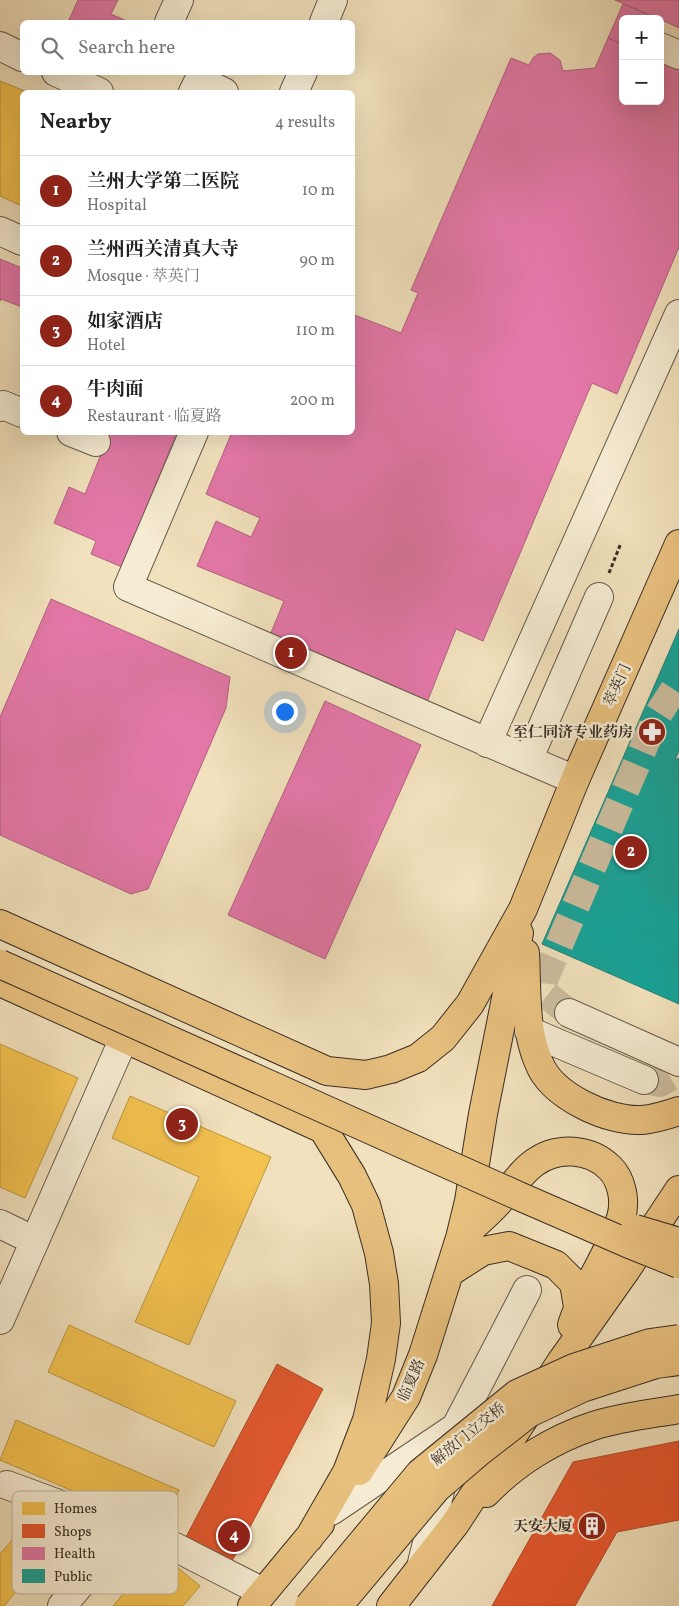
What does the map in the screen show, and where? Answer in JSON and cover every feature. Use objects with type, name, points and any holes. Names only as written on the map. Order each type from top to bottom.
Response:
[{"type":"main road","name":"萃英门","points":[[523,909],[575,780],[679,544]]},
{"type":"main road","points":[[0,924],[327,1071],[366,1075],[391,1069],[418,1058],[443,1038],[470,1004],[523,909]]},
{"type":"main road","points":[[523,909],[529,1032],[539,1065],[552,1082],[565,1094],[582,1104],[619,1119],[642,1120],[679,1111]]},
{"type":"main road","name":"临夏路","points":[[258,1599],[331,1512],[372,1453],[406,1396],[423,1355],[450,1272],[469,1201],[483,1114],[523,909]]},
{"type":"main road","points":[[0,947],[634,1228],[679,1242]]},
{"type":"main road","points":[[0,964],[556,1212],[679,1264]]},
{"type":"main road","points":[[0,982],[323,1129],[352,1176],[366,1205],[379,1253],[384,1284],[386,1323],[382,1359],[366,1420],[346,1472],[309,1538]]},
{"type":"main road","points":[[460,1238],[501,1200],[511,1184],[534,1163],[547,1155],[562,1151],[577,1151],[592,1155],[616,1174],[622,1190],[621,1216],[604,1257],[578,1307],[560,1362]]},
{"type":"main road","points":[[391,1606],[455,1524],[560,1362],[626,1270],[679,1190]]},
{"type":"main road","points":[[450,1272],[483,1251],[509,1246],[556,1265],[574,1283],[578,1307]]},
{"type":"main road","name":"解放门立交桥","points":[[309,1606],[420,1473],[517,1394],[583,1365],[650,1343],[679,1339]]},
{"type":"main road","name":"解放门立交桥","points":[[338,1606],[436,1489],[529,1413],[582,1388],[656,1364],[679,1361]]},
{"type":"main road","points":[[455,1524],[497,1482],[542,1449],[592,1427],[632,1417],[679,1409]]},
{"type":"street","points":[[170,20],[179,0]]},
{"type":"street","points":[[325,20],[333,0]]},
{"type":"street","points":[[0,46],[20,56]]},
{"type":"street","points":[[664,49],[679,55]]},
{"type":"street","points":[[62,75],[95,90]]},
{"type":"street","points":[[295,90],[302,75]]},
{"type":"street","points":[[193,82],[218,90]]},
{"type":"street","points":[[0,231],[20,240]]},
{"type":"street","points":[[487,743],[679,314]]},
{"type":"street","points":[[0,407],[3,405],[20,412]]},
{"type":"street","points":[[193,435],[128,587],[575,780]]},
{"type":"street","points":[[528,760],[598,596]]},
{"type":"street","points":[[569,1013],[679,1062]]},
{"type":"street","points":[[529,1032],[644,1080]]},
{"type":"street","points":[[0,1320],[124,1038]]},
{"type":"street","points":[[0,1224],[35,1240]]},
{"type":"street","points":[[421,1567],[456,1427],[527,1290]]},
{"type":"street","points":[[331,1512],[456,1427]]},
{"type":"street","points":[[7,1485],[23,1491]]},
{"type":"street","points":[[178,1549],[258,1599]]},
{"type":"street","points":[[62,1606],[72,1594]]},
{"type":"building: Homes","points":[[0,81],[22,90],[20,90],[20,205],[0,196]]},
{"type":"building: Homes","points":[[0,1044],[78,1078],[25,1198],[0,1187]]},
{"type":"building: Homes","points":[[130,1096],[271,1157],[189,1345],[135,1322],[199,1177],[112,1138]]},
{"type":"building: Homes","points":[[69,1325],[236,1401],[214,1447],[48,1372]]},
{"type":"building: Homes","points":[[16,1420],[179,1490],[178,1492],[73,1491],[0,1460]]},
{"type":"building: Homes","points":[[12,1540],[12,1594],[14,1594],[4,1606],[0,1606],[0,1554]]},
{"type":"building: Homes","points":[[178,1568],[200,1586],[183,1606],[113,1606],[123,1594],[178,1594]]},
{"type":"building: Shops","points":[[277,1364],[323,1389],[232,1561],[186,1537]]},
{"type":"building: Shops","name":"天安大厦","points":[[679,1441],[679,1520],[617,1532],[575,1606],[492,1606],[573,1462]]},
{"type":"building: Health","points":[[78,0],[118,0],[111,14],[124,20],[69,20]]},
{"type":"building: Health","points":[[615,0],[679,0],[679,28],[664,21],[664,15],[651,15]]},
{"type":"building: Health","points":[[623,4],[648,15],[619,15],[619,43],[608,38]]},
{"type":"building: Health","points":[[608,38],[619,43],[619,105],[664,105],[664,62],[679,68],[679,247],[617,394],[592,383],[483,641],[456,629],[426,705],[268,640],[284,601],[197,566],[216,521],[251,537],[260,518],[206,494],[231,435],[355,435],[355,315],[401,333],[418,293],[411,290],[511,58],[529,65],[538,54],[550,53],[560,60],[563,71],[595,68]]},
{"type":"building: Health","points":[[0,259],[20,267],[20,306],[1,299],[0,301]]},
{"type":"building: Health","points":[[109,435],[176,435],[122,567],[91,554],[96,541],[54,523],[69,487],[85,494]]},
{"type":"building: Health","points":[[51,599],[230,677],[226,708],[148,889],[131,894],[0,835],[0,717]]},
{"type":"building: Health","points":[[325,701],[421,745],[325,959],[228,915]]},
{"type":"building: Public","points":[[679,629],[679,751],[675,760],[679,758],[679,1004],[542,944]]},
{"type":"tunnel","points":[[569,1013],[543,992],[544,980],[657,716],[679,682]]},
{"type":"tunnel","points":[[644,1080],[660,1083],[672,1076],[679,1059]]},
{"type":"place","name":"兰州大学第二医院","points":[[291,653]]},
{"type":"place","name":"至仁同济专业药房","points":[[652,732]]},
{"type":"place","name":"兰州西关清真大寺","points":[[631,852]]},
{"type":"place","name":"如家酒店","points":[[182,1124]]},
{"type":"place","name":"天安大厦","points":[[592,1526]]},
{"type":"place","name":"牛肉面","points":[[234,1536]]}]
